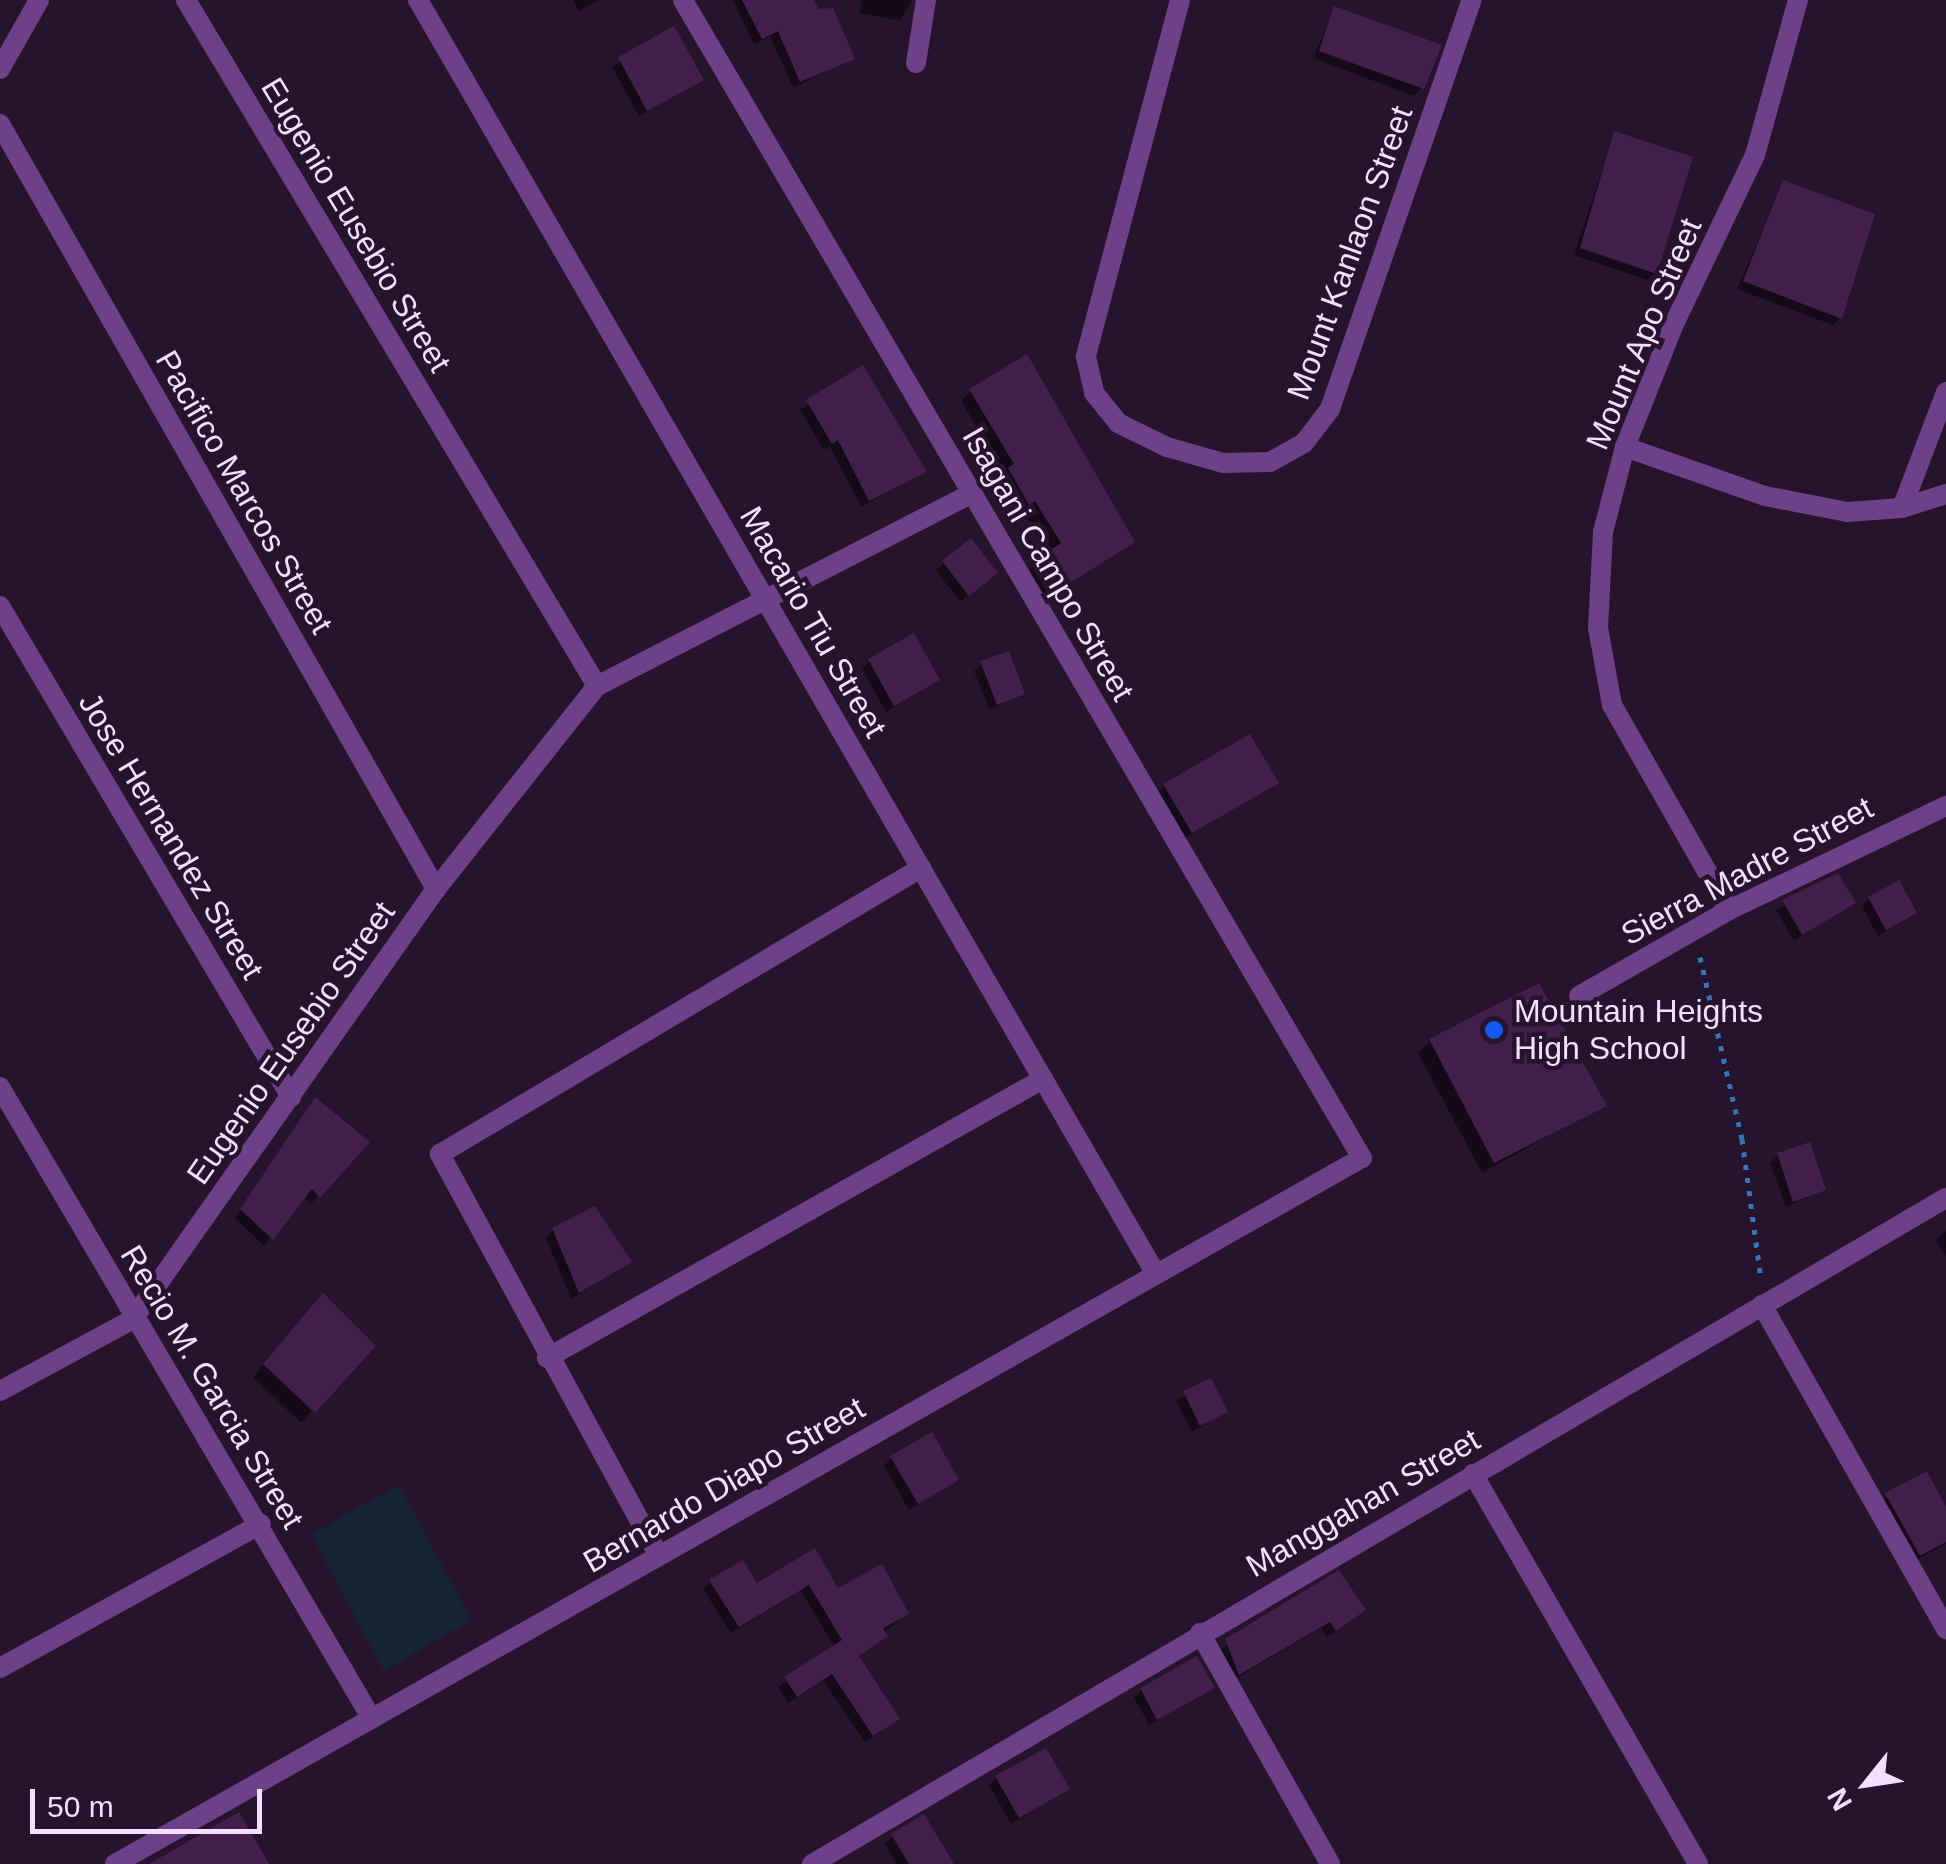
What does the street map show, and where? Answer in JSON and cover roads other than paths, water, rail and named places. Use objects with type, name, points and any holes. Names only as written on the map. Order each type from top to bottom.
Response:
[{"type":"street","points":[[0,69],[40,0]]},
{"type":"street","name":"Eugenio Eusebio Street","points":[[186,0],[597,686]]},
{"type":"street","name":"Macario Tiu Street","points":[[418,0],[1156,1274]]},
{"type":"street","name":"Isagani Campo Street","points":[[683,0],[1362,1158]]},
{"type":"street","points":[[916,62],[926,0]]},
{"type":"street","name":"Mount Kanlaon Street","points":[[1180,0],[1086,358],[1094,393],[1118,422],[1167,447],[1222,463],[1270,462],[1304,443],[1330,408],[1472,0]]},
{"type":"street","name":"Mount Apo Street","points":[[1728,910],[1612,706],[1598,628],[1604,532],[1625,447],[1674,324],[1756,155],[1798,0]]},
{"type":"street","name":"Pacifico Marcos Street","points":[[0,124],[436,889]]},
{"type":"street","points":[[1902,508],[1946,392]]},
{"type":"street","points":[[1625,447],[1765,496],[1847,512],[1902,508],[1946,494]]},
{"type":"street","name":"Eugenio Eusebio Street","points":[[0,1391],[133,1319],[436,889],[597,686],[972,493]]},
{"type":"street","name":"Jose Hernandez Street","points":[[0,606],[291,1097]]},
{"type":"street","name":"Sierra Madre Street","points":[[1578,996],[1728,910],[1946,806]]},
{"type":"street","points":[[659,1556],[440,1154],[921,868]]},
{"type":"street","points":[[548,1358],[1043,1078]]},
{"type":"street","name":"Recio M. Garcia Street","points":[[1,1092],[133,1319],[261,1524],[372,1718]]},
{"type":"street","name":"Bernardo Diapo Street","points":[[115,1864],[1362,1158]]},
{"type":"street","name":"Manggahan Street","points":[[812,1864],[1946,1198]]},
{"type":"street","points":[[1762,1305],[1946,1629]]},
{"type":"street","points":[[1473,1474],[1698,1864]]},
{"type":"street","points":[[0,1668],[261,1524]]},
{"type":"street","points":[[1200,1633],[1330,1864]]},
{"type":"place","name":"Mountain Heights High School","points":[[1494,1030]]}]
